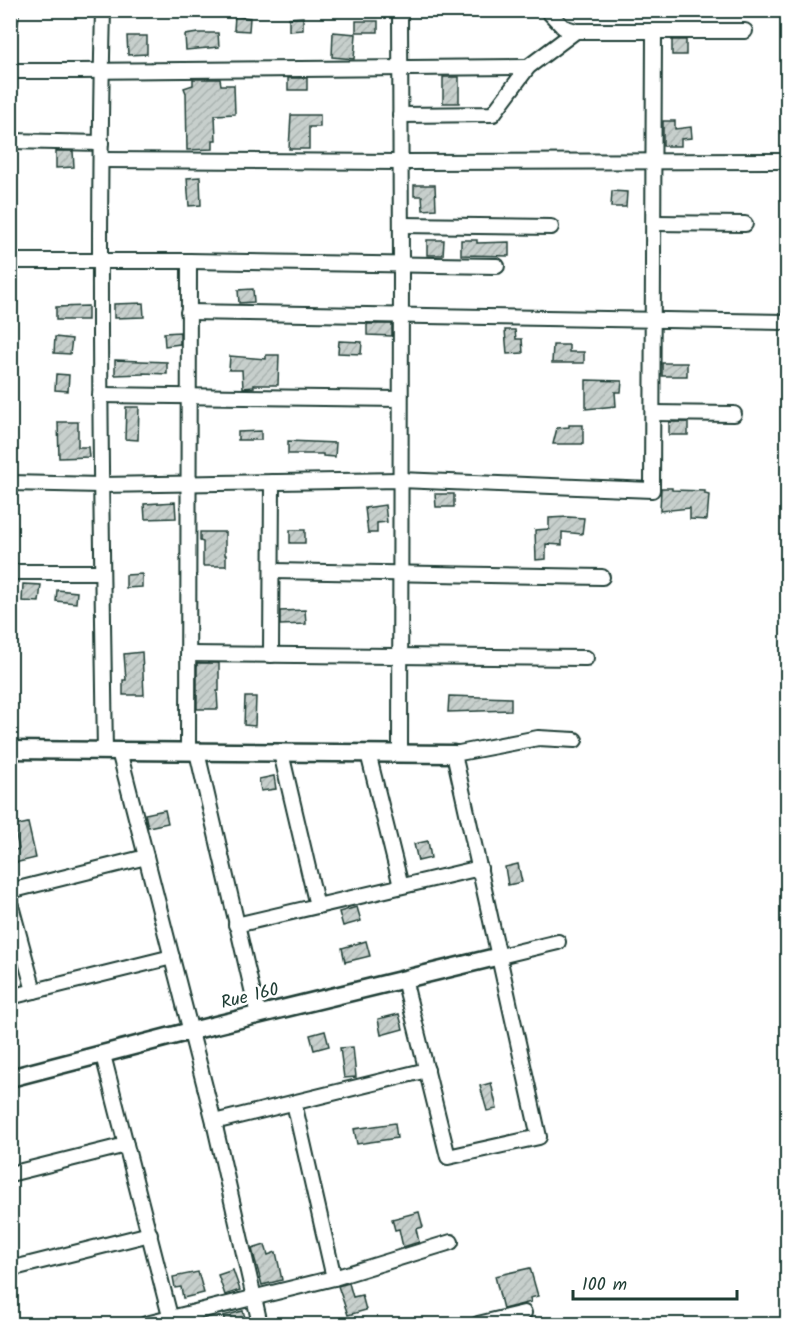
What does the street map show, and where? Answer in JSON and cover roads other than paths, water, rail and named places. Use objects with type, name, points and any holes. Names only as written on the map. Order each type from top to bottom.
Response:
[{"type":"street","points":[[10,10],[10,21]]},
{"type":"street","points":[[103,10],[100,395],[102,572],[112,751],[146,857],[192,1031],[260,1324]]},
{"type":"street","points":[[400,10],[400,754]]},
{"type":"street","points":[[547,10],[563,27],[576,31],[745,31]]},
{"type":"street","points":[[400,115],[493,114],[528,67],[576,31]]},
{"type":"street","points":[[10,483],[101,485],[400,480],[652,490],[654,31]]},
{"type":"street","points":[[10,70],[528,67]]},
{"type":"street","points":[[10,141],[101,143]]},
{"type":"street","points":[[101,160],[400,162],[786,160]]},
{"type":"street","points":[[654,224],[745,224]]},
{"type":"street","points":[[401,225],[551,227]]},
{"type":"street","points":[[10,261],[189,261],[497,266]]},
{"type":"street","points":[[189,261],[188,654],[192,752],[258,1015]]},
{"type":"street","points":[[188,312],[785,322]]},
{"type":"street","points":[[100,395],[400,399]]},
{"type":"street","points":[[653,413],[734,414]]},
{"type":"street","points":[[271,655],[273,482]]},
{"type":"street","points":[[273,571],[602,577]]},
{"type":"street","points":[[10,572],[102,572]]},
{"type":"street","points":[[188,654],[586,658]]},
{"type":"street","points":[[10,750],[454,754],[538,738],[575,740]]},
{"type":"street","points":[[281,753],[317,906]]},
{"type":"street","points":[[368,753],[401,886]]},
{"type":"street","points":[[404,979],[448,1157],[539,1137],[454,754]]},
{"type":"street","points":[[10,891],[146,857]]},
{"type":"street","points":[[236,925],[480,868]]},
{"type":"street","points":[[10,902],[34,991]]},
{"type":"street","points":[[500,956],[558,942]]},
{"type":"street","name":"Rue 160","points":[[10,1078],[500,956]]},
{"type":"street","points":[[10,997],[172,957]]},
{"type":"street","points":[[103,1055],[172,1321]]},
{"type":"street","points":[[214,1122],[427,1071]]},
{"type":"street","points":[[294,1103],[334,1278]]},
{"type":"street","points":[[10,1173],[126,1145]]},
{"type":"street","points":[[10,1269],[150,1234]]},
{"type":"street","points":[[146,1324],[172,1321],[254,1297],[334,1278],[451,1242]]},
{"type":"street","points":[[478,1324],[524,1313]]}]
